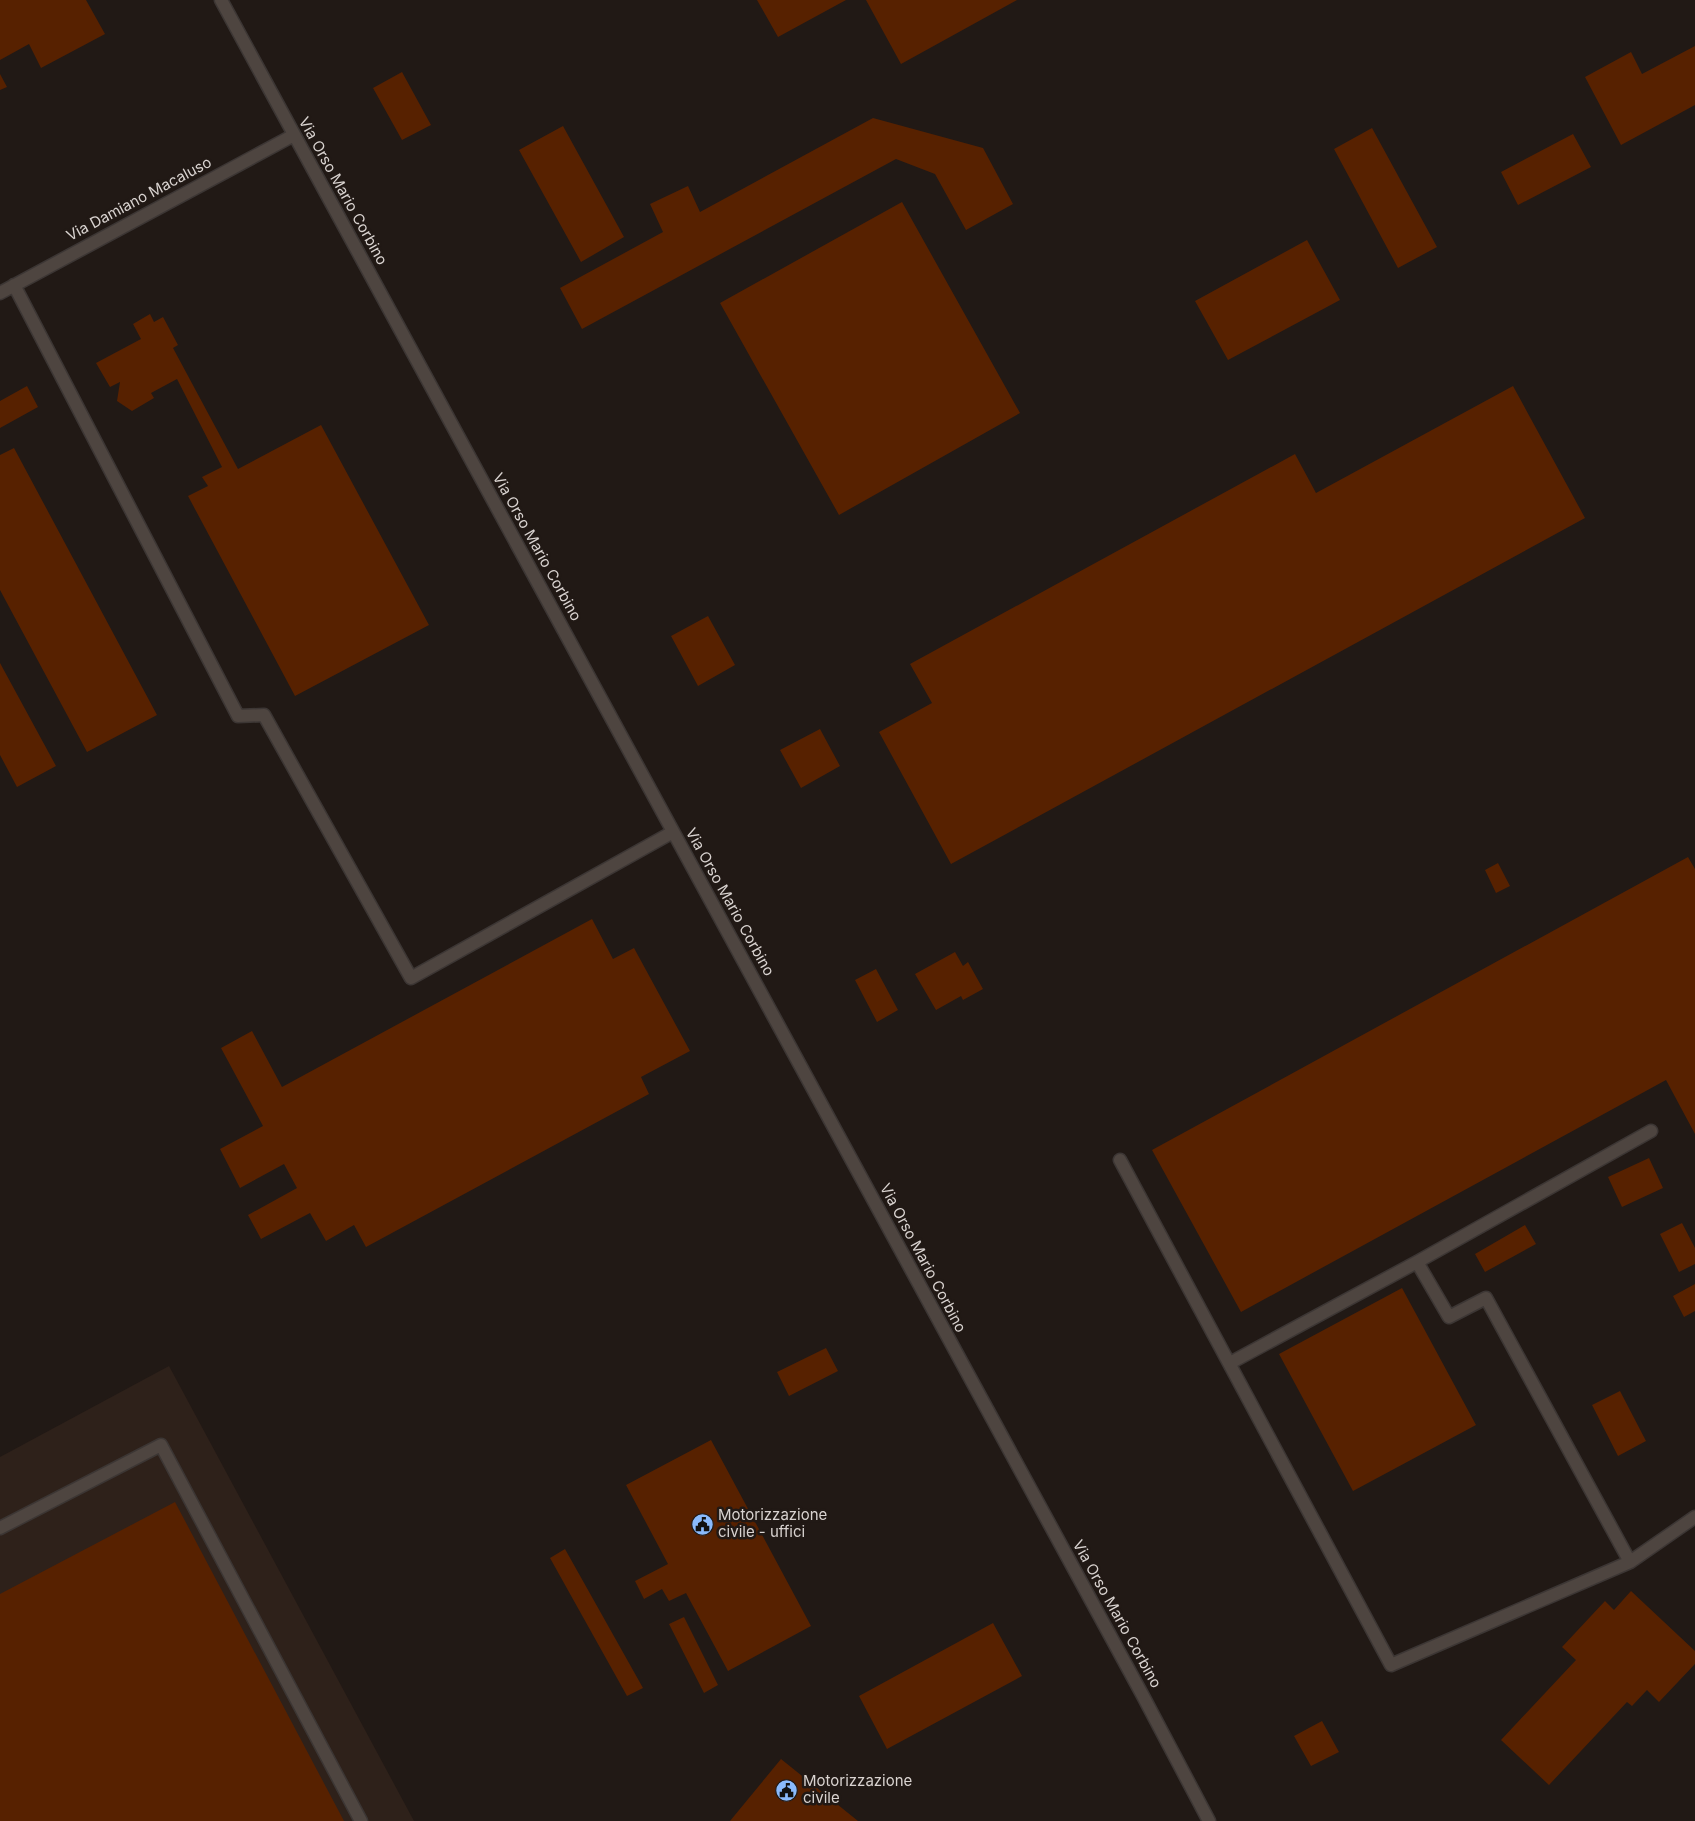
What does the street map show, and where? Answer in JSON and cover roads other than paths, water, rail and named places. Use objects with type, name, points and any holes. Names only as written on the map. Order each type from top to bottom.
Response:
[{"type":"street","name":"Via Orso Mario Corbino","points":[[221,0],[1209,1821]]},
{"type":"street","name":"Via Damiano Macaluso","points":[[0,292],[294,135]]},
{"type":"street","points":[[14,285],[238,716],[264,715],[411,978],[673,832]]},
{"type":"street","points":[[1230,1363],[1418,1262],[1651,1131]]},
{"type":"street","points":[[1120,1160],[1391,1665],[1630,1562],[1695,1517]]},
{"type":"street","points":[[1418,1262],[1449,1317],[1486,1298],[1630,1562]]},
{"type":"street","points":[[0,1528],[161,1445],[361,1821]]},
{"type":"place","name":"Motorizzazione civile - uffici","points":[[702,1524]]},
{"type":"place","name":"Motorizzazione civile","points":[[787,1790]]}]
